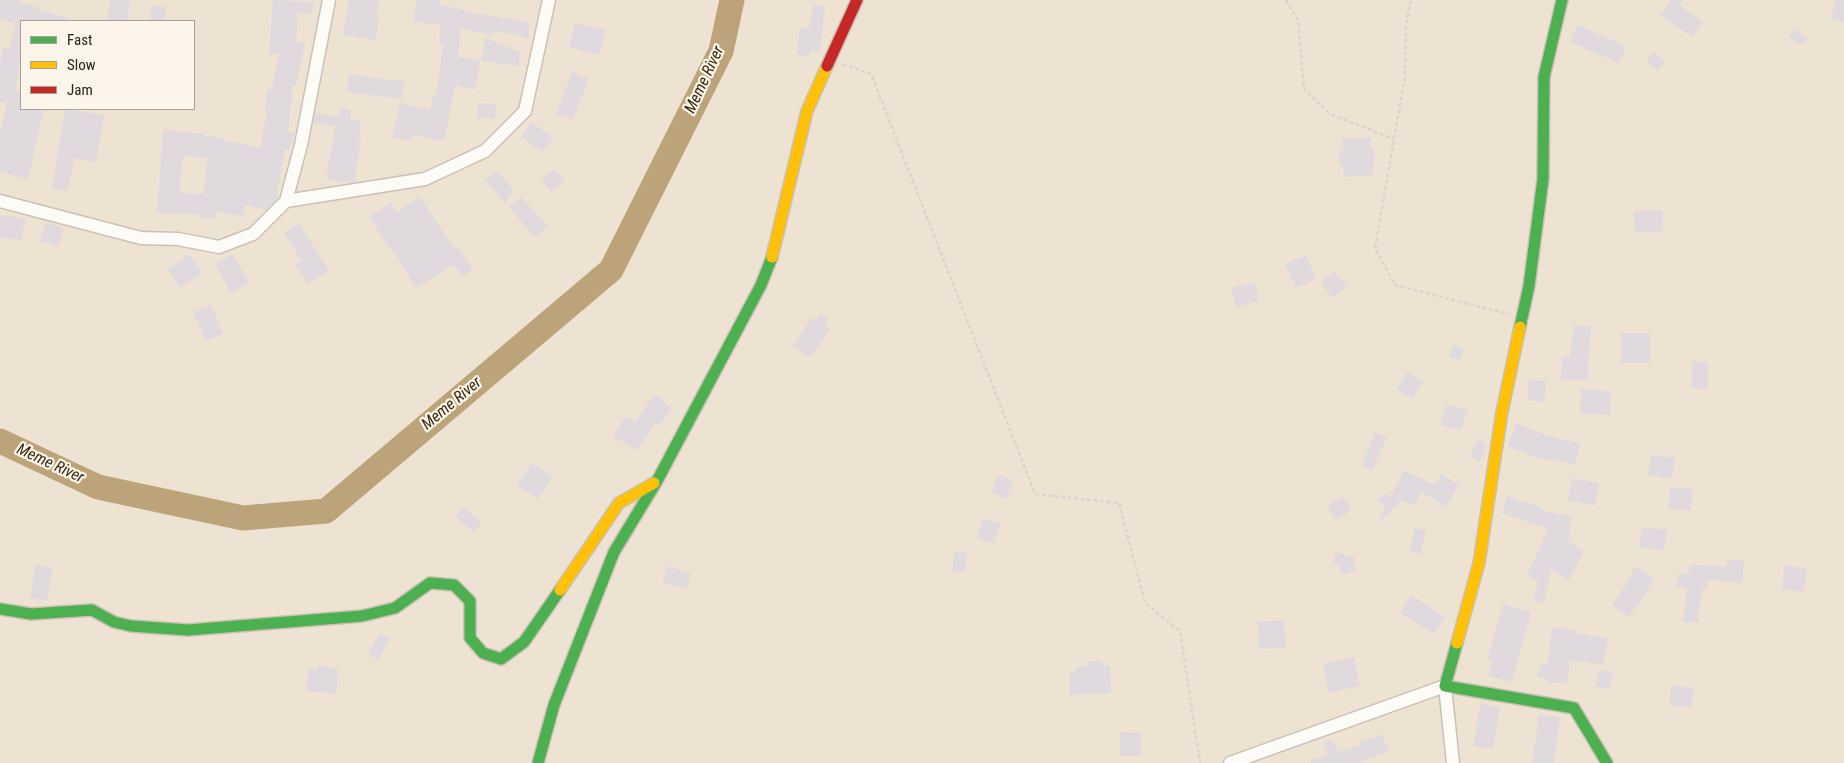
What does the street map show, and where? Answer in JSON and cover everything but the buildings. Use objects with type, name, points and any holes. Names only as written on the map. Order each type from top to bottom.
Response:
[{"type":"street","points":[[0,201],[141,238],[178,239],[219,247],[253,234],[286,201],[301,144],[326,0]]},
{"type":"street","points":[[286,201],[425,179],[486,151],[525,111],[549,0]]},
{"type":"street","points":[[538,763],[554,705],[614,552],[657,481],[761,286],[774,253],[806,111],[857,0]]},
{"type":"street","points":[[1453,763],[1445,686],[1479,563],[1502,412],[1529,286],[1543,179],[1544,77],[1562,0]]},
{"type":"street","points":[[0,608],[31,614],[92,610],[114,622],[130,626],[188,630],[362,616],[395,608],[430,583],[454,584],[470,601],[470,638],[483,654],[501,659],[524,642],[619,503],[657,481]]},
{"type":"street","points":[[1230,763],[1445,686],[1574,708],[1607,763]]},
{"type":"path","points":[[1286,0],[1298,20],[1304,89],[1330,114],[1394,140]]},
{"type":"path","points":[[1411,0],[1406,26],[1405,77],[1375,248],[1395,286],[1522,317]]},
{"type":"path","points":[[830,59],[871,74],[1035,494],[1119,503],[1145,603],[1180,631],[1200,763]]},
{"type":"waterway","name":"Meme River","points":[[0,441],[98,487],[243,518],[326,511],[611,270],[721,51],[732,0]]},
{"type":"traffic: fast","points":[[1520,327],[1529,286],[1543,179],[1544,77],[1562,0]]},
{"type":"traffic: fast","points":[[538,763],[554,705],[614,552],[657,481],[761,285],[772,257]]},
{"type":"traffic: fast","points":[[0,609],[31,614],[92,610],[114,622],[131,626],[188,630],[362,616],[395,608],[430,583],[454,585],[470,601],[470,638],[483,653],[501,659],[524,642],[560,590]]},
{"type":"traffic: fast","points":[[1457,643],[1445,686],[1574,708],[1607,763]]},
{"type":"traffic: slow","points":[[772,257],[807,111],[827,66]]},
{"type":"traffic: slow","points":[[1457,643],[1479,563],[1502,412],[1520,327]]},
{"type":"traffic: slow","points":[[560,590],[619,503],[654,483]]},
{"type":"traffic: jam","points":[[827,66],[857,0]]}]
